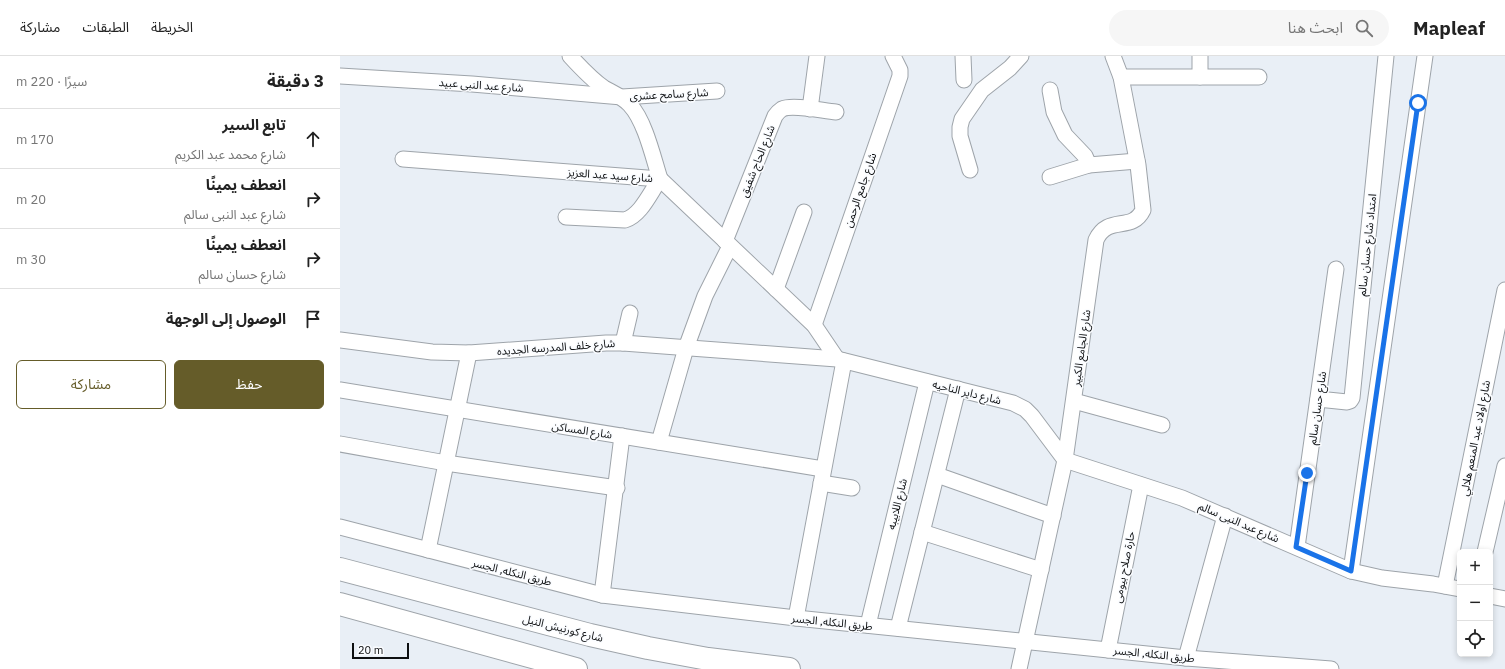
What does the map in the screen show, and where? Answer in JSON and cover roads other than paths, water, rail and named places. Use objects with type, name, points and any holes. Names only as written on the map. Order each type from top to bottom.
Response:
[{"type":"main road","name":"شارع كورنيش النيل","points":[[340,569],[567,629],[648,648],[708,659],[789,669]]},
{"type":"main road","points":[[340,604],[576,669]]},
{"type":"street","points":[[566,217],[630,219],[637,212],[660,179],[641,124],[630,105],[622,97],[605,88],[588,76],[570,56]]},
{"type":"street","points":[[810,109],[817,56]]},
{"type":"street","name":"شارع جامع الرحمن","points":[[814,325],[900,76],[900,70],[893,56]]},
{"type":"street","points":[[963,56],[964,80]]},
{"type":"street","points":[[970,170],[960,136],[962,119],[982,90],[1010,68],[1021,56]]},
{"type":"street","name":"شارع الجامع الكبير","points":[[1019,669],[1065,460],[1096,240],[1099,233],[1105,228],[1134,221],[1140,217],[1143,210],[1138,161],[1121,77],[1113,56]]},
{"type":"street","points":[[1200,56],[1200,77]]},
{"type":"street","name":"امتداد شارع حسان سالم","points":[[1318,399],[1347,402],[1352,398],[1386,56]]},
{"type":"street","points":[[1351,571],[1425,56]]},
{"type":"street","name":"شارع عبد النبى عبيد","points":[[340,76],[472,84],[622,97]]},
{"type":"street","points":[[1121,77],[1259,77]]},
{"type":"street","points":[[1050,90],[1054,112],[1065,135],[1085,156],[1089,165]]},
{"type":"street","name":"شارع سامح عشرى","points":[[622,97],[717,91]]},
{"type":"street","name":"شارع الحاج شفيق","points":[[659,442],[686,348],[704,296],[728,243],[775,116],[782,109],[787,108],[836,112]]},
{"type":"street","name":"شارع سيد عبد العزيز","points":[[402,160],[660,179],[814,325],[841,360]]},
{"type":"street","points":[[1050,177],[1089,165],[1138,161]]},
{"type":"street","points":[[776,289],[804,212]]},
{"type":"street","name":"شارع حسان سالم","points":[[1296,547],[1336,269]]},
{"type":"street","name":"شارع اولاد عبد المنعم هلالي","points":[[1445,586],[1505,290]]},
{"type":"street","points":[[623,343],[630,313]]},
{"type":"street","name":"شارع خلف المدرسه الجديده","points":[[340,340],[432,352],[469,353],[623,343],[841,360]]},
{"type":"street","points":[[428,550],[469,353]]},
{"type":"street","points":[[796,618],[822,476],[841,360]]},
{"type":"street","name":"شارع داير الناحيه","points":[[841,360],[1013,404],[1025,409],[1065,460]]},
{"type":"street","name":"شارع اللابيبه","points":[[868,625],[927,382]]},
{"type":"street","name":"شارع المساكن","points":[[340,390],[659,442],[822,476],[852,488]]},
{"type":"street","points":[[898,628],[958,390]]},
{"type":"street","points":[[1074,401],[1162,425]]},
{"type":"street","points":[[602,595],[617,488],[622,436]]},
{"type":"street","points":[[340,444],[446,463],[617,488]]},
{"type":"street","name":"شارع عبد النبى سالم","points":[[1065,460],[1182,498],[1351,571],[1382,578],[1457,588]]},
{"type":"street","points":[[1486,549],[1505,466]]},
{"type":"street","points":[[937,475],[1053,516]]},
{"type":"street","name":"حارة صلاح بيومى","points":[[1108,650],[1141,485]]},
{"type":"street","points":[[1186,658],[1225,516]]},
{"type":"street","name":"طريق النكله, الجسر","points":[[340,527],[602,595],[796,618],[1186,658],[1331,669]]},
{"type":"street","points":[[922,532],[1041,570]]},
{"type":"street","points":[[1493,597],[1505,599]]}]
